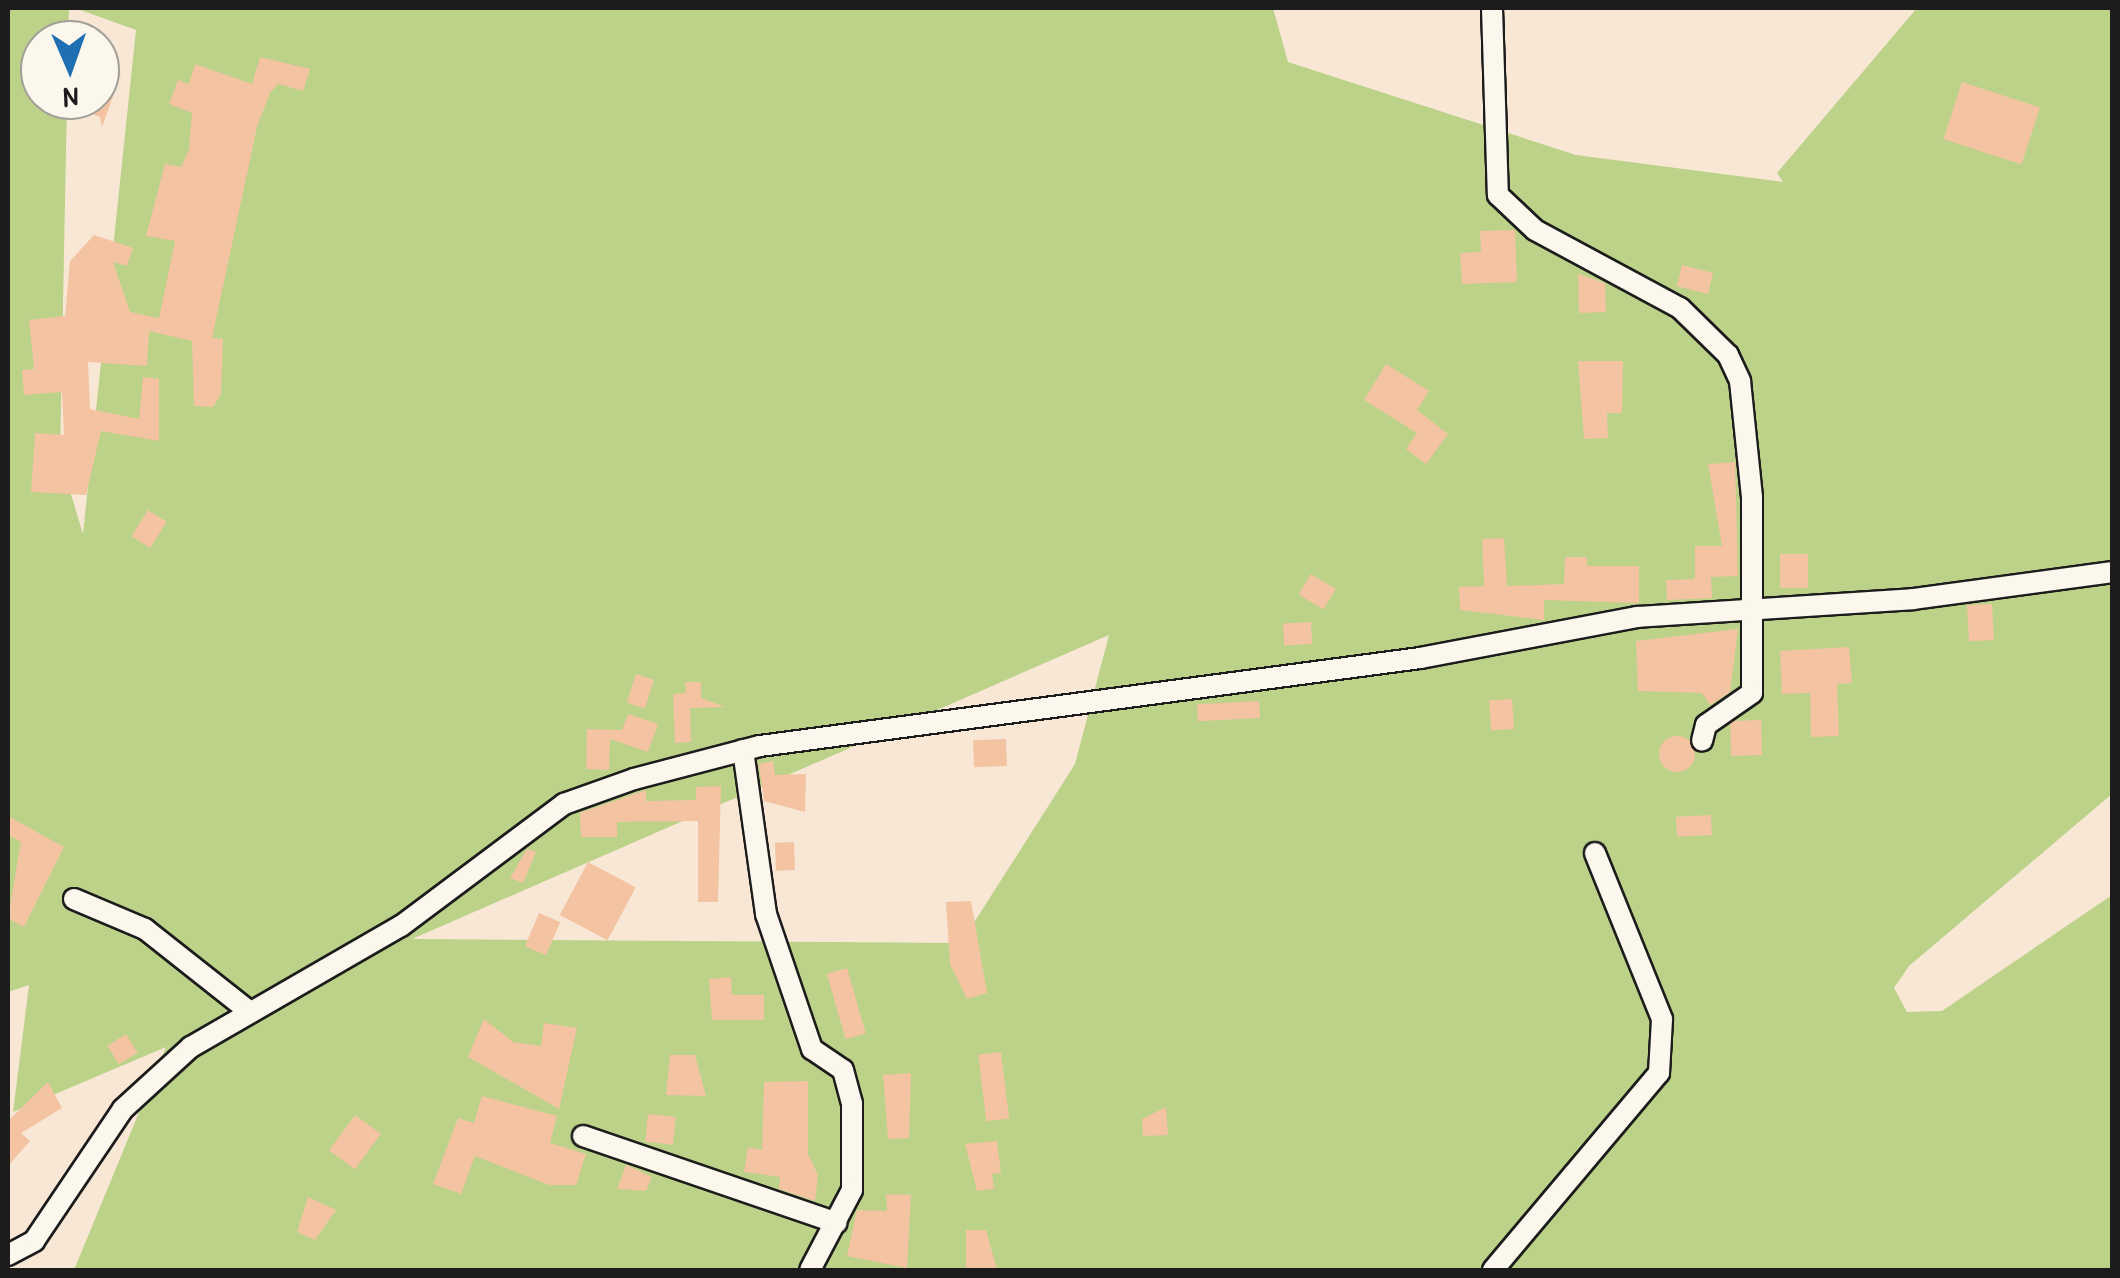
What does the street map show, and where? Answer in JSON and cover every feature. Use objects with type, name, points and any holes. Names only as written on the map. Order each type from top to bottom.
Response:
[{"type":"street","points":[[1492,8],[1498,196],[1535,230],[1680,308],[1735,367],[1754,607],[1749,701],[1714,718],[1702,741]]},
{"type":"street","points":[[8,1255],[54,1219],[152,1078],[249,1011],[401,926],[564,804],[743,750],[1754,607],[1990,591],[2112,572]]},
{"type":"street","points":[[743,750],[766,914],[812,1050],[848,1080],[853,1186],[810,1270]]},
{"type":"street","points":[[1493,1270],[1659,1074],[1662,1019],[1595,852]]},
{"type":"street","points":[[74,899],[156,936],[249,1011]]},
{"type":"street","points":[[583,1136],[837,1223]]},
{"type":"green space","points":[[8,8],[69,8],[69,20],[20,20],[20,120],[67,120],[60,458],[83,534],[136,30],[120,24],[120,20],[108,20],[75,8],[1273,8],[1288,62],[1576,155],[1783,182],[1777,173],[1917,8],[2112,8],[2112,794],[1909,966],[1894,988],[1907,1012],[1942,1011],[2112,895],[2112,1270],[74,1270],[166,1047],[13,1112],[29,985],[8,992]],"holes":[[[1109,635],[1075,764],[961,943],[412,939]]]},
{"type":"building","points":[[260,57],[310,69],[303,91],[278,84],[270,93],[257,127],[212,338],[223,339],[221,394],[213,407],[194,406],[192,341],[149,331],[147,366],[88,362],[90,409],[139,419],[143,377],[159,379],[159,441],[101,431],[86,495],[31,492],[35,433],[64,435],[62,392],[24,395],[22,370],[34,369],[29,320],[65,316],[70,261],[94,235],[133,248],[127,266],[113,262],[130,312],[159,318],[175,241],[146,236],[165,164],[181,167],[189,150],[192,113],[169,104],[178,80],[189,84],[195,64],[252,84]]},
{"type":"building","points":[[1962,82],[2040,107],[2021,164],[1943,139]]},
{"type":"building","points":[[1515,230],[1517,282],[1462,284],[1460,253],[1481,252],[1480,231]]},
{"type":"building","points":[[1682,265],[1713,273],[1708,294],[1677,286]]},
{"type":"building","points":[[1578,274],[1605,283],[1606,312],[1579,313]]},
{"type":"building","points":[[1578,361],[1623,361],[1622,413],[1607,413],[1608,438],[1584,439]]},
{"type":"building","points":[[1386,364],[1429,391],[1417,410],[1448,434],[1426,464],[1406,449],[1417,433],[1364,400]]},
{"type":"building","points":[[1735,462],[1738,576],[1711,577],[1712,598],[1667,600],[1666,580],[1695,579],[1695,546],[1722,546],[1708,464]]},
{"type":"building","points":[[148,510],[167,522],[150,548],[132,536]]},
{"type":"building","points":[[1504,538],[1507,586],[1564,584],[1565,557],[1587,557],[1587,566],[1639,566],[1639,603],[1544,600],[1544,620],[1460,610],[1459,587],[1484,586],[1482,539]]},
{"type":"building","points":[[1780,554],[1808,554],[1808,588],[1780,588]]},
{"type":"building","points":[[1311,574],[1336,589],[1323,610],[1299,595]]},
{"type":"building","points":[[1992,604],[1994,640],[1969,641],[1967,605]]},
{"type":"building","points":[[1311,622],[1312,644],[1284,645],[1283,623]]},
{"type":"building","points":[[1738,629],[1730,692],[1710,705],[1702,693],[1638,691],[1636,641]]},
{"type":"building","points":[[1849,647],[1852,683],[1837,684],[1839,736],[1811,737],[1810,693],[1782,694],[1780,651]]},
{"type":"building","points":[[636,674],[654,680],[645,708],[627,703]]},
{"type":"building","points":[[685,682],[701,682],[701,698],[725,707],[690,708],[691,742],[675,743],[673,694],[686,693]]},
{"type":"building","points":[[1512,699],[1514,729],[1491,731],[1489,701]]},
{"type":"building","points":[[1259,701],[1260,718],[1198,721],[1197,704]]},
{"type":"building","points":[[628,714],[658,724],[648,752],[610,739],[609,770],[586,769],[587,729],[622,730]]},
{"type":"building","points":[[1761,720],[1762,755],[1731,756],[1730,721]]},
{"type":"building","points":[[1677,736],[1690,741],[1695,754],[1690,767],[1677,772],[1664,767],[1659,754],[1664,741]]},
{"type":"building","points":[[1006,739],[1007,766],[974,767],[973,740]]},
{"type":"building","points":[[773,761],[775,775],[806,774],[805,812],[764,801],[759,764]]},
{"type":"building","points":[[721,786],[718,902],[698,902],[698,821],[617,822],[617,837],[581,837],[580,813],[646,790],[646,801],[696,800],[696,787]]},
{"type":"building","points":[[1711,815],[1712,835],[1677,837],[1676,817]]},
{"type":"building","points":[[8,816],[64,847],[24,927],[8,918],[21,842],[8,835]]},
{"type":"building","points":[[794,842],[795,870],[776,871],[775,843]]},
{"type":"building","points":[[527,849],[536,852],[523,883],[510,878]]},
{"type":"building","points":[[588,862],[636,887],[608,940],[560,915]]},
{"type":"building","points":[[971,901],[987,993],[967,999],[950,964],[946,902]]},
{"type":"building","points":[[539,913],[560,922],[546,955],[525,946]]},
{"type":"building","points":[[847,968],[866,1033],[846,1039],[827,974]]},
{"type":"building","points":[[731,977],[732,995],[764,995],[764,1020],[712,1020],[709,979]]},
{"type":"building","points":[[484,1019],[513,1042],[541,1046],[544,1023],[577,1028],[559,1109],[468,1057]]},
{"type":"building","points":[[126,1034],[138,1053],[119,1064],[107,1046]]},
{"type":"building","points":[[1001,1052],[1009,1119],[986,1121],[978,1055]]},
{"type":"building","points":[[670,1055],[695,1055],[706,1096],[666,1095]]},
{"type":"building","points":[[911,1073],[909,1138],[888,1139],[883,1075]]},
{"type":"building","points":[[808,1081],[808,1154],[818,1175],[815,1201],[779,1189],[780,1177],[744,1172],[748,1147],[762,1150],[764,1082]]},
{"type":"building","points":[[48,1082],[62,1108],[21,1133],[30,1141],[8,1166],[8,1121]]},
{"type":"building","points":[[482,1096],[557,1116],[550,1143],[586,1154],[576,1185],[549,1185],[475,1156],[461,1194],[433,1184],[458,1118],[474,1123]]},
{"type":"building","points":[[1166,1107],[1168,1135],[1143,1136],[1142,1119]]},
{"type":"building","points":[[648,1114],[676,1117],[673,1145],[645,1142]]},
{"type":"building","points":[[355,1115],[381,1134],[355,1169],[329,1151]]},
{"type":"building","points":[[997,1141],[1001,1173],[992,1174],[994,1189],[977,1191],[965,1144]]},
{"type":"building","points":[[626,1165],[652,1177],[646,1191],[617,1189]]},
{"type":"building","points":[[886,1194],[911,1195],[907,1268],[847,1256],[857,1210],[887,1211]]},
{"type":"building","points":[[308,1197],[336,1210],[315,1240],[297,1232]]},
{"type":"building","points":[[966,1230],[986,1230],[997,1270],[966,1270]]}]
